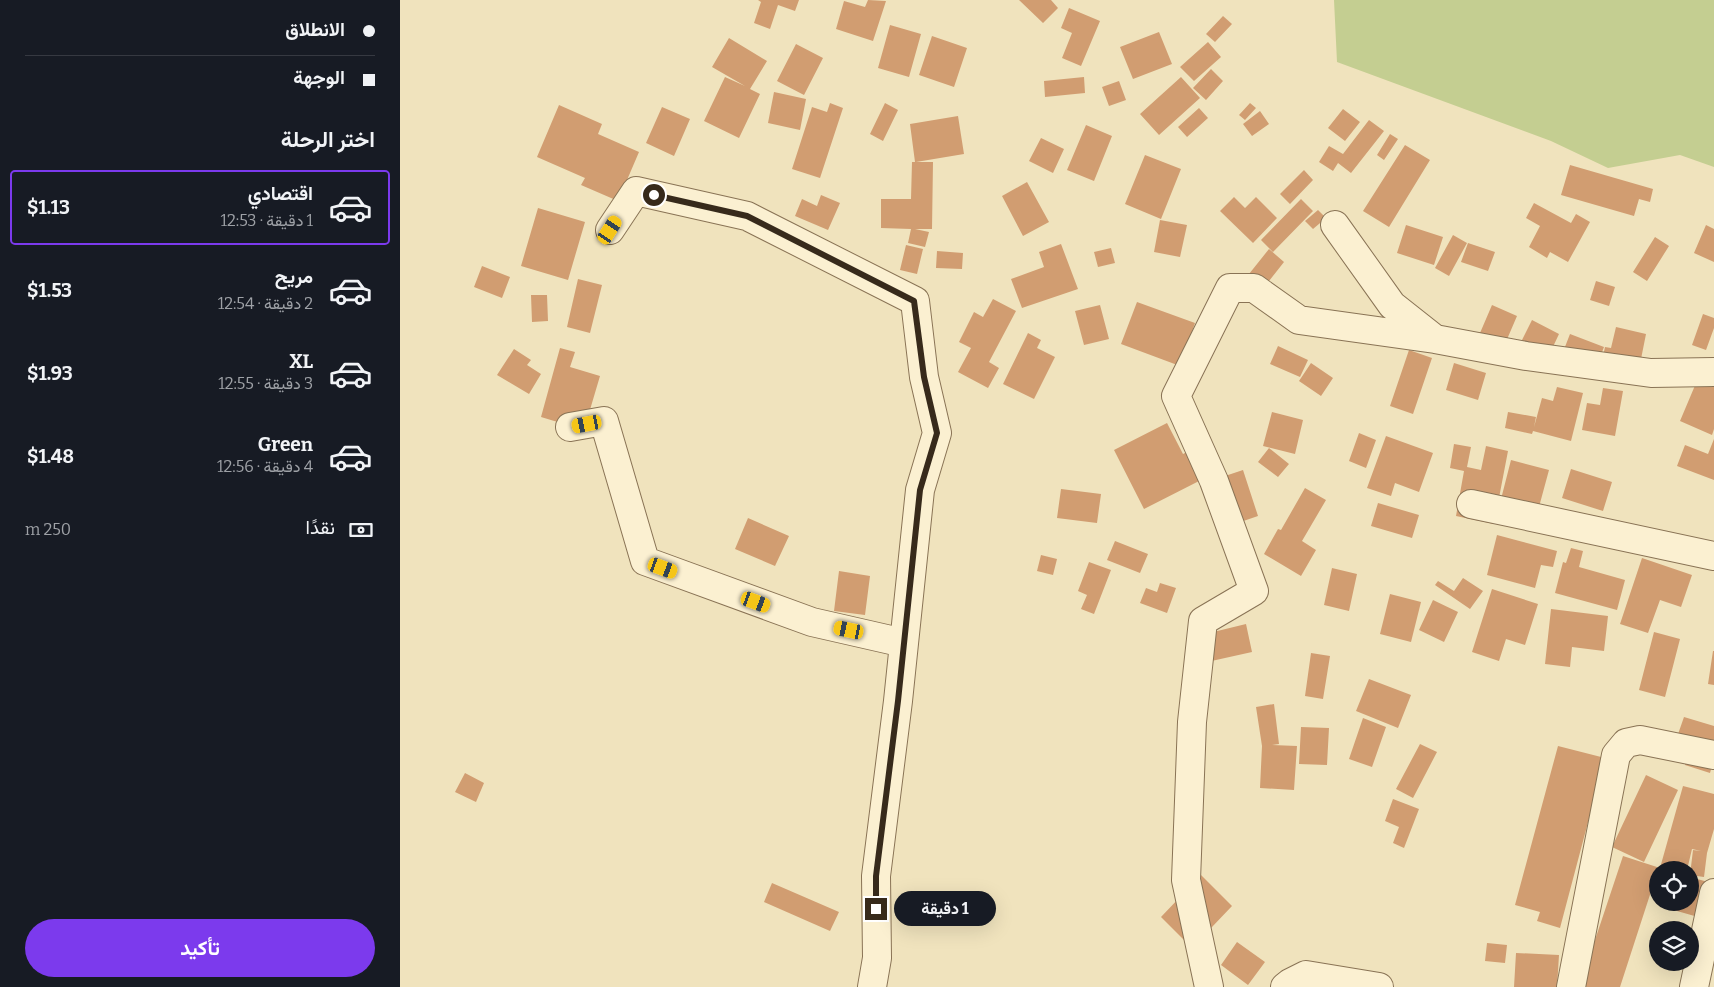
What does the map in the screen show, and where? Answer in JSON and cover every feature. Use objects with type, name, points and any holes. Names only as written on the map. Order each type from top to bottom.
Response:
[{"type":"street","points":[[610,230],[636,190],[747,216],[914,301],[924,377],[937,433],[920,490],[876,876],[877,958],[872,987]]},
{"type":"street","points":[[1335,225],[1392,305],[1435,339]]},
{"type":"street","points":[[1210,987],[1186,880],[1192,722],[1203,622],[1254,591],[1214,481],[1176,396],[1230,288],[1254,288],[1299,320],[1435,339],[1526,356],[1651,373],[1714,372]]},
{"type":"street","points":[[570,428],[604,421],[645,561],[812,622],[904,643]]},
{"type":"street","points":[[1471,504],[1714,556]]},
{"type":"street","points":[[1570,987],[1616,755],[1626,743],[1640,740],[1714,755]]},
{"type":"street","points":[[1694,987],[1714,893]]},
{"type":"street","points":[[1285,987],[1306,975],[1379,987]]},
{"type":"green space","points":[[1334,0],[1714,0],[1714,167],[1680,155],[1608,168],[1551,141],[1337,62]]},
{"type":"building","points":[[758,0],[799,0],[795,11],[778,5],[770,29],[754,23],[761,2]]},
{"type":"building","points":[[868,0],[886,1],[873,41],[836,29],[844,1],[865,7]]},
{"type":"building","points":[[1019,0],[1051,0],[1058,8],[1043,23]]},
{"type":"building","points":[[1069,8],[1100,21],[1081,66],[1062,58],[1072,33],[1061,28]]},
{"type":"building","points":[[1223,16],[1232,24],[1215,42],[1206,34]]},
{"type":"building","points":[[890,25],[921,34],[909,77],[878,68]]},
{"type":"building","points":[[1159,32],[1172,64],[1133,79],[1120,47]]},
{"type":"building","points":[[932,36],[967,48],[954,87],[919,75]]},
{"type":"building","points":[[729,38],[767,61],[750,89],[760,94],[739,138],[704,121],[725,77],[745,86],[712,67]]},
{"type":"building","points":[[1208,42],[1221,57],[1194,81],[1180,67]]},
{"type":"building","points":[[796,44],[823,58],[804,95],[777,81]]},
{"type":"building","points":[[1211,69],[1223,81],[1206,100],[1193,88]]},
{"type":"building","points":[[1084,77],[1085,93],[1045,97],[1044,81]]},
{"type":"building","points":[[1181,77],[1200,98],[1159,135],[1140,114]]},
{"type":"building","points":[[1119,81],[1126,100],[1109,106],[1102,87]]},
{"type":"building","points":[[774,92],[806,99],[800,130],[768,123]]},
{"type":"building","points":[[830,103],[843,108],[820,178],[792,169],[812,107],[827,112]]},
{"type":"building","points":[[885,103],[898,110],[883,141],[870,134]]},
{"type":"building","points":[[1250,103],[1256,108],[1245,120],[1239,115]]},
{"type":"building","points":[[559,105],[602,124],[598,134],[639,152],[618,201],[581,185],[585,178],[537,157]]},
{"type":"building","points":[[662,107],[690,119],[674,156],[646,143]]},
{"type":"building","points":[[1199,108],[1208,118],[1187,137],[1178,127]]},
{"type":"building","points":[[1343,109],[1360,122],[1345,141],[1328,128]]},
{"type":"building","points":[[1260,111],[1269,124],[1252,136],[1243,124]]},
{"type":"building","points":[[958,116],[964,154],[916,162],[933,162],[932,229],[915,229],[929,232],[925,247],[908,243],[911,229],[881,228],[881,199],[911,199],[912,162],[915,162],[910,124]]},
{"type":"building","points":[[1369,120],[1384,131],[1351,173],[1338,163],[1333,171],[1319,162],[1329,146],[1343,154]]},
{"type":"building","points":[[1086,125],[1112,136],[1094,181],[1067,170]]},
{"type":"building","points":[[1390,134],[1398,139],[1384,160],[1377,155]]},
{"type":"building","points":[[1041,138],[1064,149],[1053,173],[1029,161]]},
{"type":"building","points":[[1405,145],[1430,160],[1389,227],[1363,211]]},
{"type":"building","points":[[1145,155],[1181,169],[1161,219],[1125,204]]},
{"type":"building","points":[[1570,165],[1653,189],[1650,202],[1639,199],[1634,216],[1561,195]]},
{"type":"building","points":[[1304,170],[1313,180],[1290,204],[1280,194]]},
{"type":"building","points":[[1027,182],[1049,222],[1023,236],[1002,196]]},
{"type":"building","points":[[821,195],[840,203],[828,230],[795,216],[802,199],[817,206]]},
{"type":"building","points":[[1234,197],[1245,208],[1256,197],[1277,218],[1253,243],[1220,211]]},
{"type":"building","points":[[1301,199],[1313,211],[1273,252],[1261,240]]},
{"type":"building","points":[[1534,203],[1571,223],[1576,214],[1590,222],[1568,262],[1550,252],[1547,258],[1529,247],[1540,226],[1526,218]]},
{"type":"building","points":[[538,208],[585,222],[568,280],[521,266]]},
{"type":"building","points":[[1318,210],[1326,218],[1313,229],[1305,221]]},
{"type":"building","points":[[1160,220],[1187,225],[1180,257],[1154,252]]},
{"type":"building","points":[[1406,225],[1443,237],[1434,265],[1397,253]]},
{"type":"building","points":[[1706,225],[1714,229],[1714,262],[1694,253]]},
{"type":"building","points":[[1453,235],[1467,243],[1449,276],[1435,268]]},
{"type":"building","points":[[1655,237],[1669,246],[1647,281],[1633,272]]},
{"type":"building","points":[[1468,243],[1495,252],[1488,271],[1461,262]]},
{"type":"building","points":[[1061,244],[1078,289],[1022,308],[1011,279],[1044,267],[1039,252]]},
{"type":"building","points":[[906,245],[923,249],[917,274],[900,270]]},
{"type":"building","points":[[1111,248],[1115,263],[1098,267],[1094,252]]},
{"type":"building","points":[[1269,249],[1284,262],[1261,291],[1245,279]]},
{"type":"building","points":[[937,251],[963,253],[962,269],[936,268]]},
{"type":"building","points":[[482,266],[510,277],[502,298],[474,287]]},
{"type":"building","points":[[578,279],[602,285],[590,333],[567,327]]},
{"type":"building","points":[[1596,281],[1615,287],[1609,306],[1590,300]]},
{"type":"building","points":[[531,295],[547,295],[548,321],[532,322]]},
{"type":"building","points":[[993,299],[1016,311],[989,362],[999,368],[988,388],[958,372],[971,348],[959,342],[974,312],[983,317]]},
{"type":"building","points":[[1137,302],[1195,323],[1180,366],[1121,344]]},
{"type":"building","points":[[1100,305],[1109,339],[1084,345],[1075,311]]},
{"type":"building","points":[[1492,305],[1517,316],[1502,351],[1477,340]]},
{"type":"building","points":[[1703,314],[1714,318],[1714,328],[1706,350],[1692,345]]},
{"type":"building","points":[[1532,320],[1559,334],[1551,351],[1512,360]]},
{"type":"building","points":[[1616,327],[1646,334],[1637,379],[1600,370],[1605,347],[1611,348]]},
{"type":"building","points":[[1028,333],[1041,340],[1037,348],[1055,357],[1034,399],[1003,384]]},
{"type":"building","points":[[1570,334],[1604,347],[1597,365],[1563,352]]},
{"type":"building","points":[[1278,346],[1308,360],[1300,377],[1270,364]]},
{"type":"building","points":[[560,348],[575,352],[570,367],[600,376],[584,430],[541,417]]},
{"type":"building","points":[[514,349],[531,360],[527,365],[541,374],[529,394],[497,375]]},
{"type":"building","points":[[1409,350],[1432,358],[1413,414],[1390,406]]},
{"type":"building","points":[[1311,363],[1333,378],[1321,396],[1299,381]]},
{"type":"building","points":[[1454,363],[1486,373],[1478,400],[1446,390]]},
{"type":"building","points":[[1699,376],[1714,383],[1714,429],[1712,435],[1680,421]]},
{"type":"building","points":[[1557,387],[1583,393],[1571,441],[1533,431],[1532,434],[1505,428],[1508,412],[1536,417],[1534,427],[1542,398],[1553,401]]},
{"type":"building","points":[[1603,388],[1623,391],[1615,436],[1582,430],[1587,403],[1600,405]]},
{"type":"building","points":[[1272,412],[1303,420],[1295,454],[1263,446]]},
{"type":"building","points":[[1167,423],[1183,454],[1189,451],[1203,479],[1144,509],[1114,450]]},
{"type":"building","points":[[1359,433],[1376,440],[1366,468],[1349,461]]},
{"type":"building","points":[[1386,436],[1433,453],[1419,492],[1395,483],[1391,496],[1367,488]]},
{"type":"building","points":[[1714,439],[1714,480],[1677,466],[1685,445],[1708,454]]},
{"type":"building","points":[[1454,444],[1471,447],[1467,467],[1481,470],[1486,446],[1508,451],[1494,524],[1456,516],[1464,471],[1450,468]]},
{"type":"building","points":[[1269,448],[1289,464],[1278,477],[1258,462]]},
{"type":"building","points":[[1511,460],[1549,470],[1536,518],[1499,507]]},
{"type":"building","points":[[1571,469],[1612,482],[1603,511],[1562,498]]},
{"type":"building","points":[[1243,470],[1258,516],[1220,529],[1204,483]]},
{"type":"building","points":[[1305,488],[1326,500],[1302,541],[1316,550],[1301,576],[1264,554],[1278,529],[1281,530]]},
{"type":"building","points":[[1061,489],[1101,494],[1097,523],[1057,518]]},
{"type":"building","points":[[1378,503],[1419,515],[1412,538],[1371,526]]},
{"type":"building","points":[[748,518],[789,536],[775,566],[735,549]]},
{"type":"building","points":[[1497,535],[1557,551],[1553,567],[1541,565],[1535,588],[1487,575]]},
{"type":"building","points":[[1115,541],[1148,554],[1140,573],[1107,560]]},
{"type":"building","points":[[1571,548],[1583,551],[1579,567],[1625,580],[1617,610],[1555,593],[1563,562],[1566,563]]},
{"type":"building","points":[[1041,555],[1057,559],[1053,575],[1037,571]]},
{"type":"building","points":[[1642,558],[1692,575],[1681,607],[1660,600],[1648,633],[1620,624]]},
{"type":"building","points":[[1089,562],[1111,570],[1094,614],[1081,609],[1087,595],[1078,591]]},
{"type":"building","points":[[1332,568],[1357,574],[1349,611],[1324,605]]},
{"type":"building","points":[[839,571],[870,576],[865,615],[834,611]]},
{"type":"building","points":[[1463,578],[1483,591],[1470,609],[1435,585],[1438,581],[1454,591]]},
{"type":"building","points":[[1160,583],[1176,588],[1167,613],[1140,603],[1146,588],[1157,592]]},
{"type":"building","points":[[1492,589],[1538,604],[1525,645],[1506,639],[1499,661],[1472,652]]},
{"type":"building","points":[[1390,594],[1421,602],[1411,642],[1380,634]]},
{"type":"building","points":[[1433,600],[1458,612],[1444,642],[1419,630]]},
{"type":"building","points":[[1551,609],[1608,616],[1604,651],[1572,647],[1570,667],[1545,664]]},
{"type":"building","points":[[1246,624],[1252,652],[1207,662],[1201,635]]},
{"type":"building","points":[[1654,632],[1680,639],[1665,697],[1639,690]]},
{"type":"building","points":[[1714,651],[1714,685],[1708,684]]},
{"type":"building","points":[[1311,653],[1330,656],[1323,699],[1305,696]]},
{"type":"building","points":[[1369,679],[1411,695],[1398,728],[1356,711]]},
{"type":"building","points":[[1274,704],[1279,744],[1272,745],[1297,746],[1294,790],[1260,788],[1262,746],[1256,707]]},
{"type":"building","points":[[1684,717],[1714,726],[1714,759],[1710,773],[1685,765],[1692,742],[1677,737]]},
{"type":"building","points":[[1363,718],[1386,727],[1372,767],[1349,759]]},
{"type":"building","points":[[1301,727],[1329,728],[1327,765],[1299,764]]},
{"type":"building","points":[[1420,744],[1437,752],[1413,798],[1396,789]]},
{"type":"building","points":[[1558,746],[1605,758],[1560,928],[1537,921],[1540,912],[1515,905]]},
{"type":"building","points":[[465,773],[484,783],[476,802],[455,792]]},
{"type":"building","points":[[1646,775],[1678,790],[1644,862],[1612,847]]},
{"type":"building","points":[[1683,786],[1714,794],[1714,829],[1707,853],[1704,877],[1699,876],[1699,861],[1692,861],[1693,850],[1701,851],[1692,849],[1689,861],[1662,861]]},
{"type":"building","points":[[1393,799],[1419,809],[1404,848],[1393,843],[1399,827],[1385,821]]},
{"type":"building","points":[[1623,856],[1649,864],[1649,898],[1620,987],[1587,987],[1580,985]]},
{"type":"building","points":[[1201,875],[1232,906],[1192,948],[1161,917]]},
{"type":"building","points":[[1699,880],[1708,882],[1698,917],[1677,911],[1699,911]]},
{"type":"building","points":[[772,883],[839,912],[830,931],[764,902]]},
{"type":"building","points":[[1237,942],[1265,962],[1248,985],[1221,965]]},
{"type":"building","points":[[1487,943],[1507,945],[1505,963],[1485,961]]},
{"type":"building","points":[[1516,953],[1559,955],[1557,987],[1514,987]]},
{"type":"route","points":[[654,195],[747,216],[914,301],[924,377],[937,433],[920,490],[898,701],[876,876],[876,909]]}]
